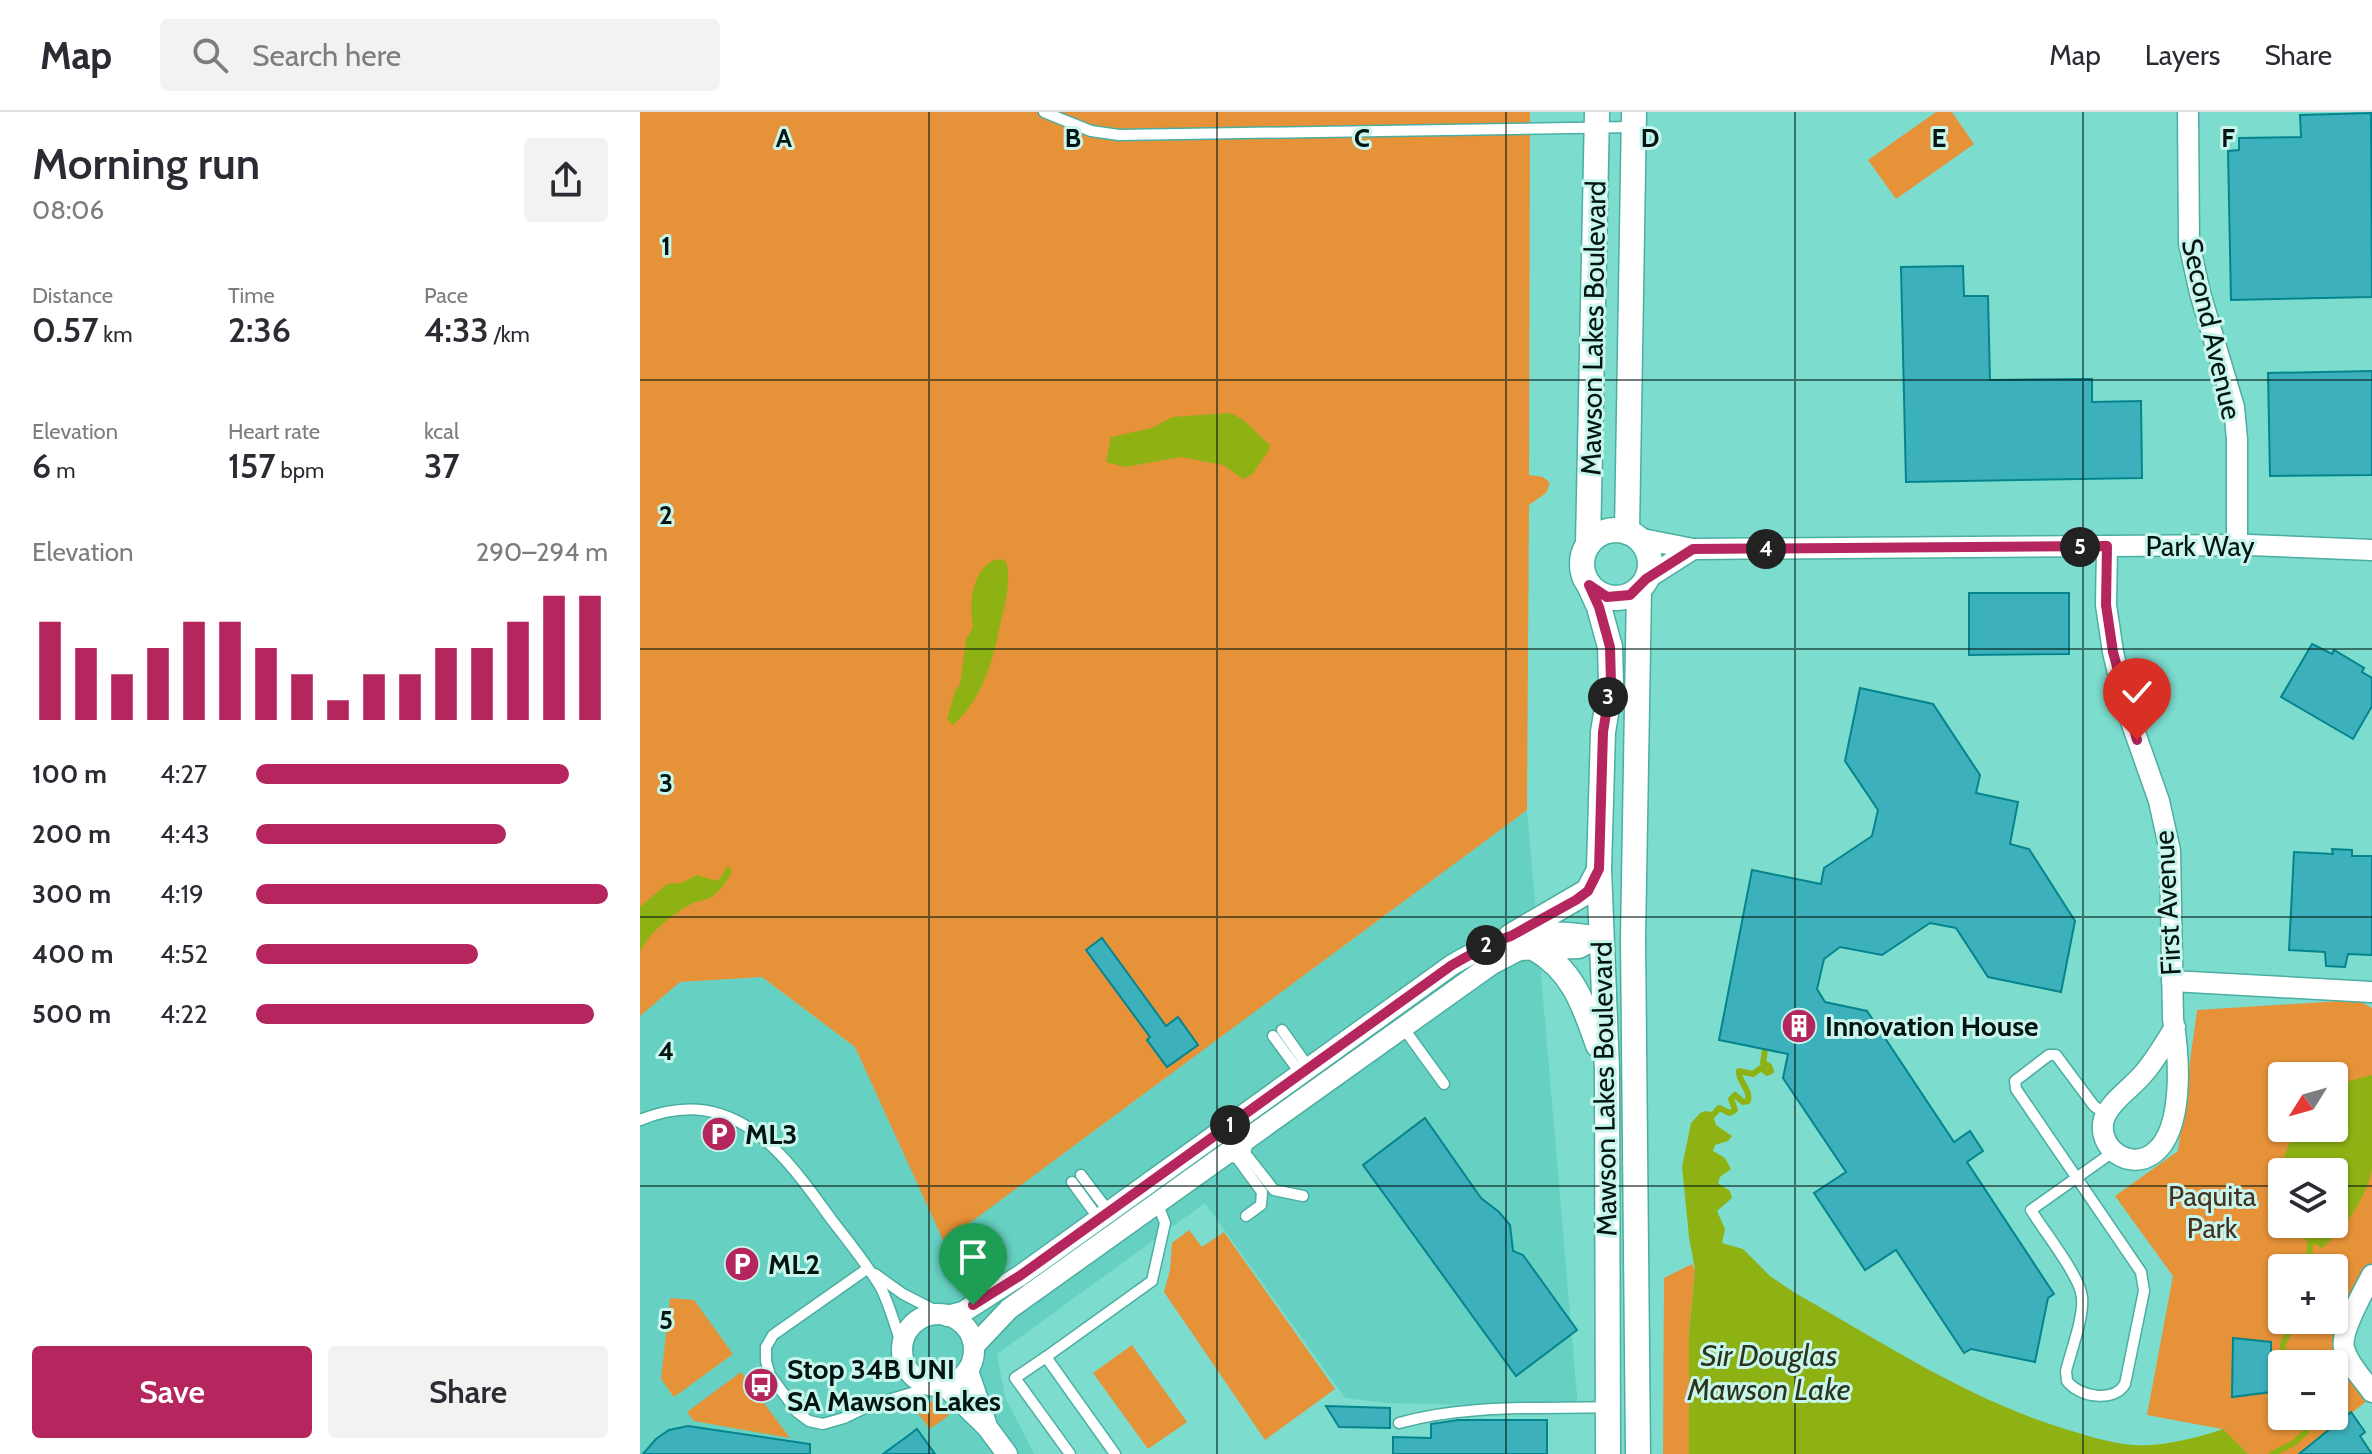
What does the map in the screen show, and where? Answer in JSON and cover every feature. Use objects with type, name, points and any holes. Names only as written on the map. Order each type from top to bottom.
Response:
[{"type":"street","name":"Second Avenue","points":[[2188,112],[2189,243],[2200,293],[2234,407],[2237,545]]},
{"type":"street","name":"Mawson Lakes Boulevard","points":[[1588,544],[1597,120]]},
{"type":"street","name":"Mawson Lakes Boulevard","points":[[1632,535],[1626,476],[1634,120]]},
{"type":"street","points":[[1643,584],[1649,568],[1648,557],[1632,535],[1606,532],[1588,544],[1582,565],[1589,585],[1597,592],[1618,598],[1630,595],[1693,549]]},
{"type":"street","name":"Park Way","points":[[1632,535],[1693,549],[2237,545],[2372,550]]},
{"type":"street","name":"First Avenue","points":[[2107,546],[2106,605],[2113,652],[2127,710],[2159,801],[2170,851],[2172,981],[2178,1052],[2176,1102],[2168,1135],[2154,1153],[2142,1159],[2130,1159],[2113,1152]]},
{"type":"street","name":"Mawson Lakes Boulevard","points":[[1638,1454],[1633,939],[1643,584]]},
{"type":"street","name":"Mawson Lakes Boulevard","points":[[1589,585],[1599,607],[1610,647],[1611,683],[1603,732],[1599,869],[1607,1070],[1608,1454]]},
{"type":"street","points":[[1599,869],[1588,891],[1511,936],[1491,943],[1452,965],[996,1293],[963,1312],[930,1315],[915,1322],[905,1333],[902,1346],[903,1361],[909,1372],[920,1382],[939,1386],[959,1380],[968,1371],[974,1346],[1009,1309],[1507,954],[1534,948],[1579,948],[1600,937]]},
{"type":"street","points":[[1511,936],[1579,933],[1633,939]]},
{"type":"street","points":[[1534,948],[1556,962],[1582,998],[1607,1070]]},
{"type":"street","points":[[2172,981],[2372,992]]},
{"type":"street","points":[[2113,1152],[2104,1135],[2106,1114],[2152,1063],[2175,1027]]},
{"type":"street","points":[[2372,1275],[2343,1344],[2350,1361],[2372,1392]]},
{"type":"street","points":[[945,1315],[956,1319],[967,1329],[974,1346]]},
{"type":"street","points":[[968,1371],[987,1427]]},
{"type":"street","points":[[939,1386],[987,1427],[1007,1454]]},
{"type":"lane","points":[[1044,112],[1091,131],[1119,135],[1634,120]]},
{"type":"lane","points":[[1402,1026],[1444,1084]]},
{"type":"lane","points":[[1278,1033],[1305,1071]]},
{"type":"lane","points":[[2106,1114],[2094,1106],[2056,1055],[2049,1055],[2015,1081],[2016,1089],[2076,1181],[2136,1265],[2143,1279],[2144,1291],[2125,1384],[2120,1393],[2110,1396],[2076,1390],[2067,1381],[2066,1371],[2082,1305],[2081,1292],[2031,1210],[2076,1181],[2113,1152]]},
{"type":"lane","points":[[640,1120],[659,1112],[682,1109],[720,1114],[751,1127],[774,1145],[881,1288],[902,1346]]},
{"type":"lane","points":[[1166,1171],[1187,1166],[1220,1142],[1238,1148],[1274,1190],[1303,1196]]},
{"type":"lane","points":[[1238,1148],[1237,1158],[1262,1192],[1261,1205],[1246,1216]]},
{"type":"lane","points":[[1081,1175],[1104,1216]]},
{"type":"lane","points":[[1072,1182],[1104,1216]]},
{"type":"lane","points":[[1070,1454],[1015,1378],[1152,1281],[1165,1223],[1157,1202]]},
{"type":"lane","points":[[867,1269],[903,1294],[945,1315]]},
{"type":"lane","points":[[867,1269],[773,1335],[766,1347],[770,1375],[797,1412],[809,1421],[823,1424],[871,1405],[939,1386]]},
{"type":"lane","points":[[1046,1357],[1115,1454]]},
{"type":"lane","points":[[1399,1423],[1432,1414],[1608,1407]]},
{"type":"shaded area","points":[[1527,810],[1578,1407],[1385,1403],[1345,1398],[1205,1203],[997,1354],[1005,1397],[1034,1454],[640,1454],[640,1010],[680,982],[762,977],[855,1047],[945,1241]]},
{"type":"green space","points":[[640,112],[1530,112],[1529,475],[1543,477],[1550,483],[1546,493],[1529,505],[1527,810],[944,1242],[855,1047],[762,977],[680,982],[640,1016]]},
{"type":"green space","points":[[1936,112],[1952,112],[1974,144],[1896,199],[1868,160]]},
{"type":"green space","name":"Paquita Park","points":[[2357,1000],[2372,1008],[2372,1276],[2348,1328],[2348,1254],[2268,1254],[2268,1334],[2345,1334],[2344,1337],[2372,1397],[2348,1416],[2348,1350],[2268,1350],[2268,1430],[2330,1430],[2309,1446],[2314,1454],[2248,1454],[2222,1429],[2147,1415],[2173,1276],[2115,1196],[2178,1151],[2197,1010]]},
{"type":"green space","points":[[1189,1230],[1202,1247],[1224,1232],[1335,1389],[1265,1440],[1164,1292],[1172,1243]]},
{"type":"green space","points":[[1692,1264],[1695,1270],[1689,1334],[1689,1454],[1663,1454],[1664,1278]]},
{"type":"green space","points":[[670,1298],[694,1300],[733,1354],[674,1397],[661,1379]]},
{"type":"green space","points":[[1132,1345],[1187,1422],[1148,1449],[1093,1373]]},
{"type":"green space","points":[[741,1372],[790,1438],[694,1421],[687,1412]]},
{"type":"green space","points":[[932,1402],[949,1408],[948,1416],[930,1429],[914,1408],[921,1403]]},
{"type":"water","points":[[1229,413],[1246,423],[1270,445],[1253,474],[1243,479],[1223,465],[1181,457],[1125,467],[1106,462],[1111,437],[1152,428],[1172,417]]},
{"type":"water","points":[[998,559],[1006,561],[1008,587],[993,656],[978,693],[953,725],[947,719],[955,691],[960,685],[966,639],[973,628],[971,608],[974,588],[982,570]]},
{"type":"water","points":[[728,866],[732,871],[715,895],[693,903],[670,918],[640,951],[640,907],[667,884],[681,883],[697,875],[718,881]]},
{"type":"water","points":[[2372,1075],[2372,1169],[2365,1191],[2348,1219],[2348,1158],[2284,1158],[2290,1142],[2348,1142],[2348,1081]]},
{"type":"water","name":"Sir Douglas Mawson Lake","points":[[1706,1111],[1712,1112],[1716,1125],[1732,1136],[1728,1141],[1715,1145],[1713,1151],[1725,1158],[1731,1169],[1720,1177],[1718,1183],[1730,1191],[1732,1198],[1717,1211],[1725,1229],[1722,1243],[1743,1249],[1770,1276],[1795,1293],[1925,1368],[2027,1416],[2088,1436],[2133,1445],[2178,1441],[2223,1429],[2248,1454],[1689,1454],[1689,1334],[1695,1270],[1682,1167],[1691,1123]]},
{"type":"water","points":[[2302,1238],[2332,1238],[2322,1248]]},
{"type":"building","points":[[2371,113],[2372,297],[2231,300],[2228,151],[2239,150],[2239,138],[2301,137],[2300,115]]},
{"type":"building","points":[[1963,266],[1964,296],[1988,296],[1990,380],[2092,379],[2092,402],[2141,401],[2142,478],[1906,482],[1901,267]]},
{"type":"building","points":[[2372,371],[2372,475],[2270,476],[2268,373]]},
{"type":"building","points":[[1969,593],[2069,593],[2069,654],[1969,655]]},
{"type":"building","points":[[2312,644],[2332,654],[2334,650],[2364,668],[2362,672],[2372,678],[2372,706],[2353,739],[2281,697]]},
{"type":"building","name":"Innovation House","points":[[1860,688],[1933,704],[1980,775],[1976,793],[2018,802],[2010,844],[2029,849],[2075,921],[2061,992],[1988,977],[1956,928],[1930,923],[1882,955],[1840,947],[1824,959],[1817,989],[1825,1002],[1867,1011],[1954,1142],[1970,1131],[1983,1151],[1967,1162],[2054,1294],[2048,1298],[2035,1362],[1971,1349],[1964,1353],[1896,1250],[1865,1270],[1814,1193],[1846,1172],[1783,1078],[1788,1054],[1719,1040],[1752,870],[1821,884],[1824,868],[1872,836],[1878,810],[1845,761]]},
{"type":"building","points":[[2332,849],[2352,850],[2352,856],[2372,856],[2372,955],[2348,954],[2345,967],[2326,966],[2325,952],[2289,950],[2294,852],[2333,854]]},
{"type":"building","points":[[1102,938],[1166,1026],[1178,1017],[1198,1045],[1167,1067],[1147,1040],[1150,1037],[1086,950]]},
{"type":"building","points":[[1425,1118],[1481,1198],[1510,1225],[1513,1251],[1523,1255],[1577,1330],[1516,1376],[1363,1165]]},
{"type":"building","points":[[2233,1338],[2271,1342],[2271,1350],[2268,1350],[2268,1392],[2232,1397]]},
{"type":"building","points":[[1326,1406],[1390,1408],[1390,1428],[1339,1427]]},
{"type":"building","points":[[2351,1412],[2365,1432],[2360,1436],[2372,1454],[2299,1454],[2329,1430],[2348,1430],[2348,1414]]},
{"type":"building","points":[[1458,1420],[1547,1420],[1547,1454],[1393,1454],[1393,1437],[1431,1438],[1431,1424]]},
{"type":"building","points":[[688,1426],[810,1444],[810,1454],[643,1454],[669,1430]]},
{"type":"building","points":[[917,1429],[935,1454],[883,1454],[909,1435]]},
{"type":"waterway","points":[[1713,1115],[1719,1108],[1730,1113],[1735,1110],[1731,1099],[1735,1095],[1743,1102],[1748,1101],[1739,1071],[1753,1074],[1761,1068],[1767,1073],[1771,1071],[1763,1063],[1765,1050]]},
{"type":"waterway","points":[[2310,1243],[2310,1254]]},
{"type":"waterway","points":[[2283,1350],[2288,1334]]},
{"type":"waterway","points":[[2272,1454],[2294,1443],[2306,1430]]},
{"type":"place","name":"Innovation House","points":[[1799,1026]]},
{"type":"place","name":"ML3","points":[[719,1134]]},
{"type":"place","name":"ML2","points":[[742,1264]]},
{"type":"place","name":"Stop 34B UNI SA Mawson Lakes","points":[[761,1385]]},
{"type":"route","points":[[973,1305],[996,1293],[1452,965],[1491,943],[1511,936],[1588,891],[1599,869],[1603,732],[1611,683],[1610,647],[1599,607],[1589,585],[1607,597],[1630,595],[1646,579],[1693,549],[2107,546],[2106,605],[2113,652],[2137,740]]}]
